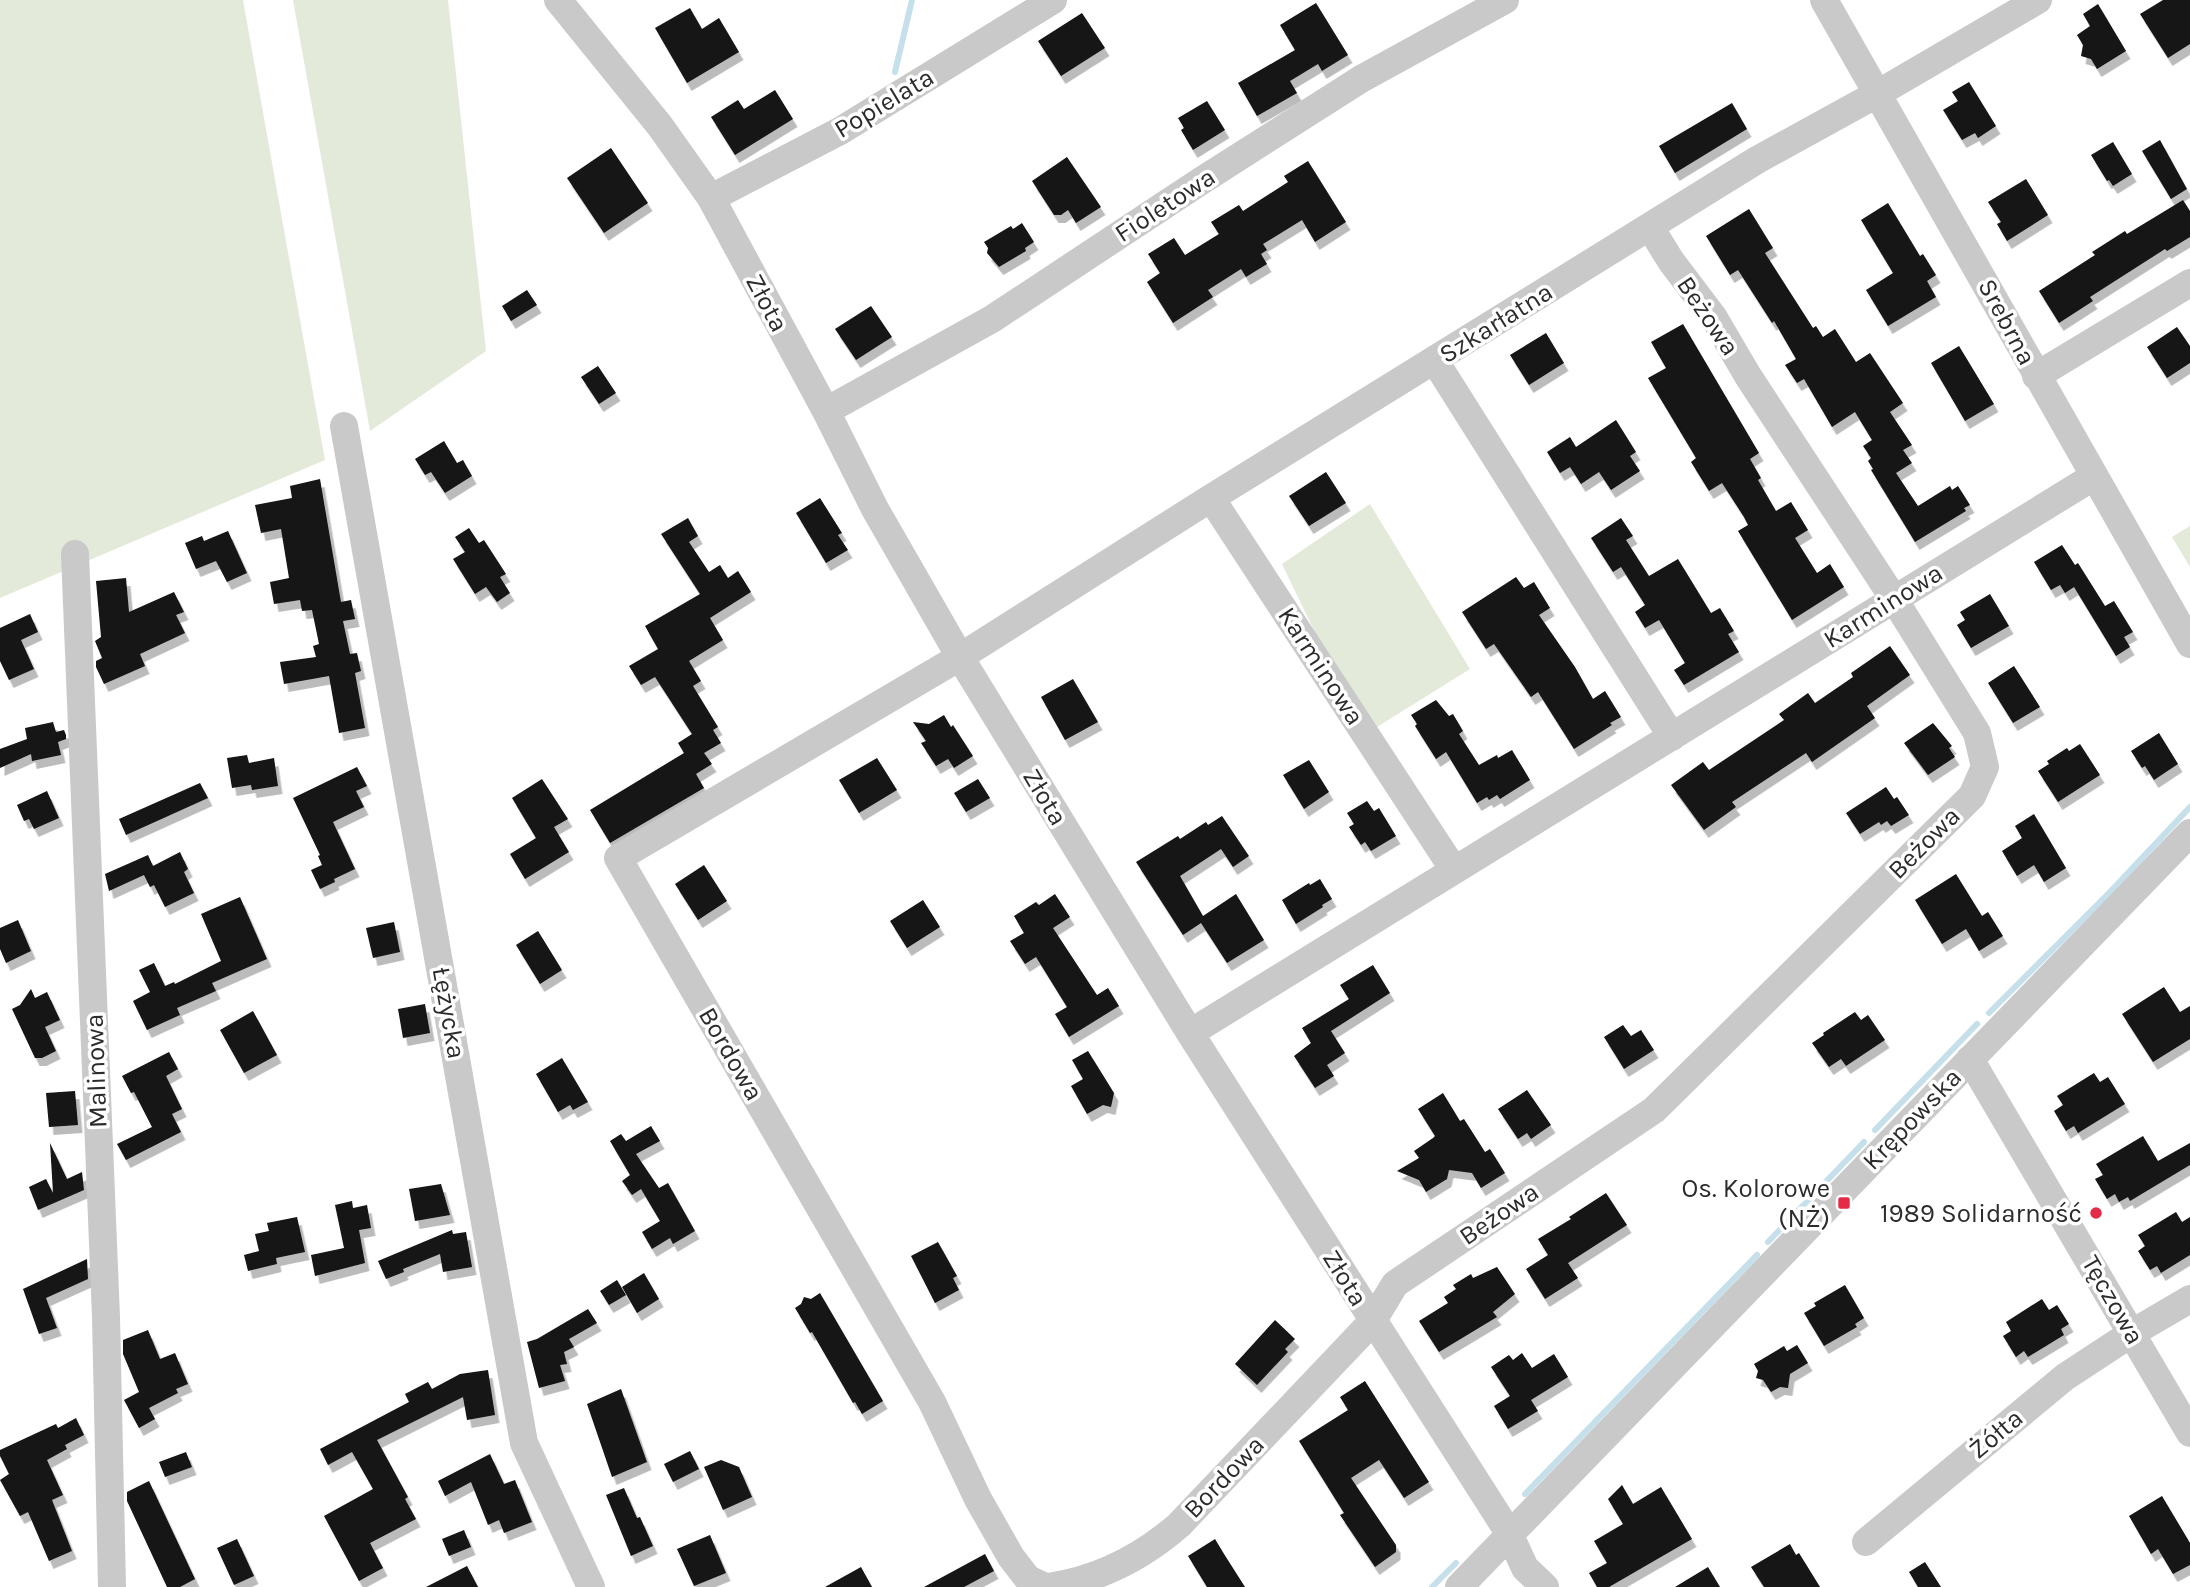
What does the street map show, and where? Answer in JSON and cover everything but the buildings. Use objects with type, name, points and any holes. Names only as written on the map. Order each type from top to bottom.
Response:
[{"type":"street","name":"Złota","points":[[558,0],[660,126],[711,198],[826,411],[875,509],[960,657],[1190,1033],[1509,1533],[1525,1569],[1545,1587]]},
{"type":"street","name":"Popielata","points":[[711,198],[840,131],[1052,0]]},
{"type":"street","name":"Fioletowa","points":[[826,411],[992,319],[1361,79],[1505,0]]},
{"type":"street","name":"Srebrna","points":[[1824,0],[2190,644]]},
{"type":"street","name":"Szkarłatna","points":[[960,657],[1211,498],[1757,160],[2038,0]]},
{"type":"street","name":"Beżowa","points":[[1372,1322],[1395,1284],[1654,1110],[1972,796],[1985,768],[1977,733],[1714,318],[1671,261],[1650,227]]},
{"type":"street","points":[[2036,376],[2190,283]]},
{"type":"street","points":[[1435,361],[1672,737]]},
{"type":"street","name":"Łężycka","points":[[344,426],[524,1443],[591,1587]]},
{"type":"street","name":"Karminowa","points":[[1190,1033],[2094,477]]},
{"type":"street","name":"Karminowa","points":[[1211,498],[1454,870]]},
{"type":"street","name":"Malinowa","points":[[75,554],[106,1317],[112,1587]]},
{"type":"street","name":"Bordowa","points":[[960,657],[618,858],[932,1402],[978,1499],[1010,1557],[1028,1579],[1046,1587],[1076,1583],[1124,1563],[1155,1546],[1179,1525],[1372,1322]]},
{"type":"street","name":"Krępowska","points":[[1459,1587],[2190,833]]},
{"type":"street","name":"Tęczowa","points":[[1970,1059],[2190,1433]]},
{"type":"street","name":"Żółta","points":[[1866,1542],[2065,1377],[2190,1299]]},
{"type":"green space","points":[[0,0],[243,0],[325,460],[0,598]]},
{"type":"green space","points":[[293,0],[448,0],[486,351],[370,431]]},
{"type":"green space","points":[[1370,504],[1470,669],[1369,732],[1347,699],[1282,564]]},
{"type":"green space","points":[[2190,526],[2190,567],[2172,537]]},
{"type":"waterway","points":[[895,72],[912,0]]},
{"type":"waterway","points":[[1989,1013],[2110,892],[2190,807]]},
{"type":"waterway","points":[[1875,1130],[1977,1024]]},
{"type":"waterway","points":[[1768,1242],[1864,1142]]},
{"type":"waterway","points":[[1525,1494],[1757,1255]]},
{"type":"waterway","points":[[1432,1587],[1456,1563]]},
{"type":"place","name":"Os. Kolorowe (NŻ)","points":[[1844,1203]]},
{"type":"place","name":"1989 Solidarność","points":[[2096,1213]]}]
